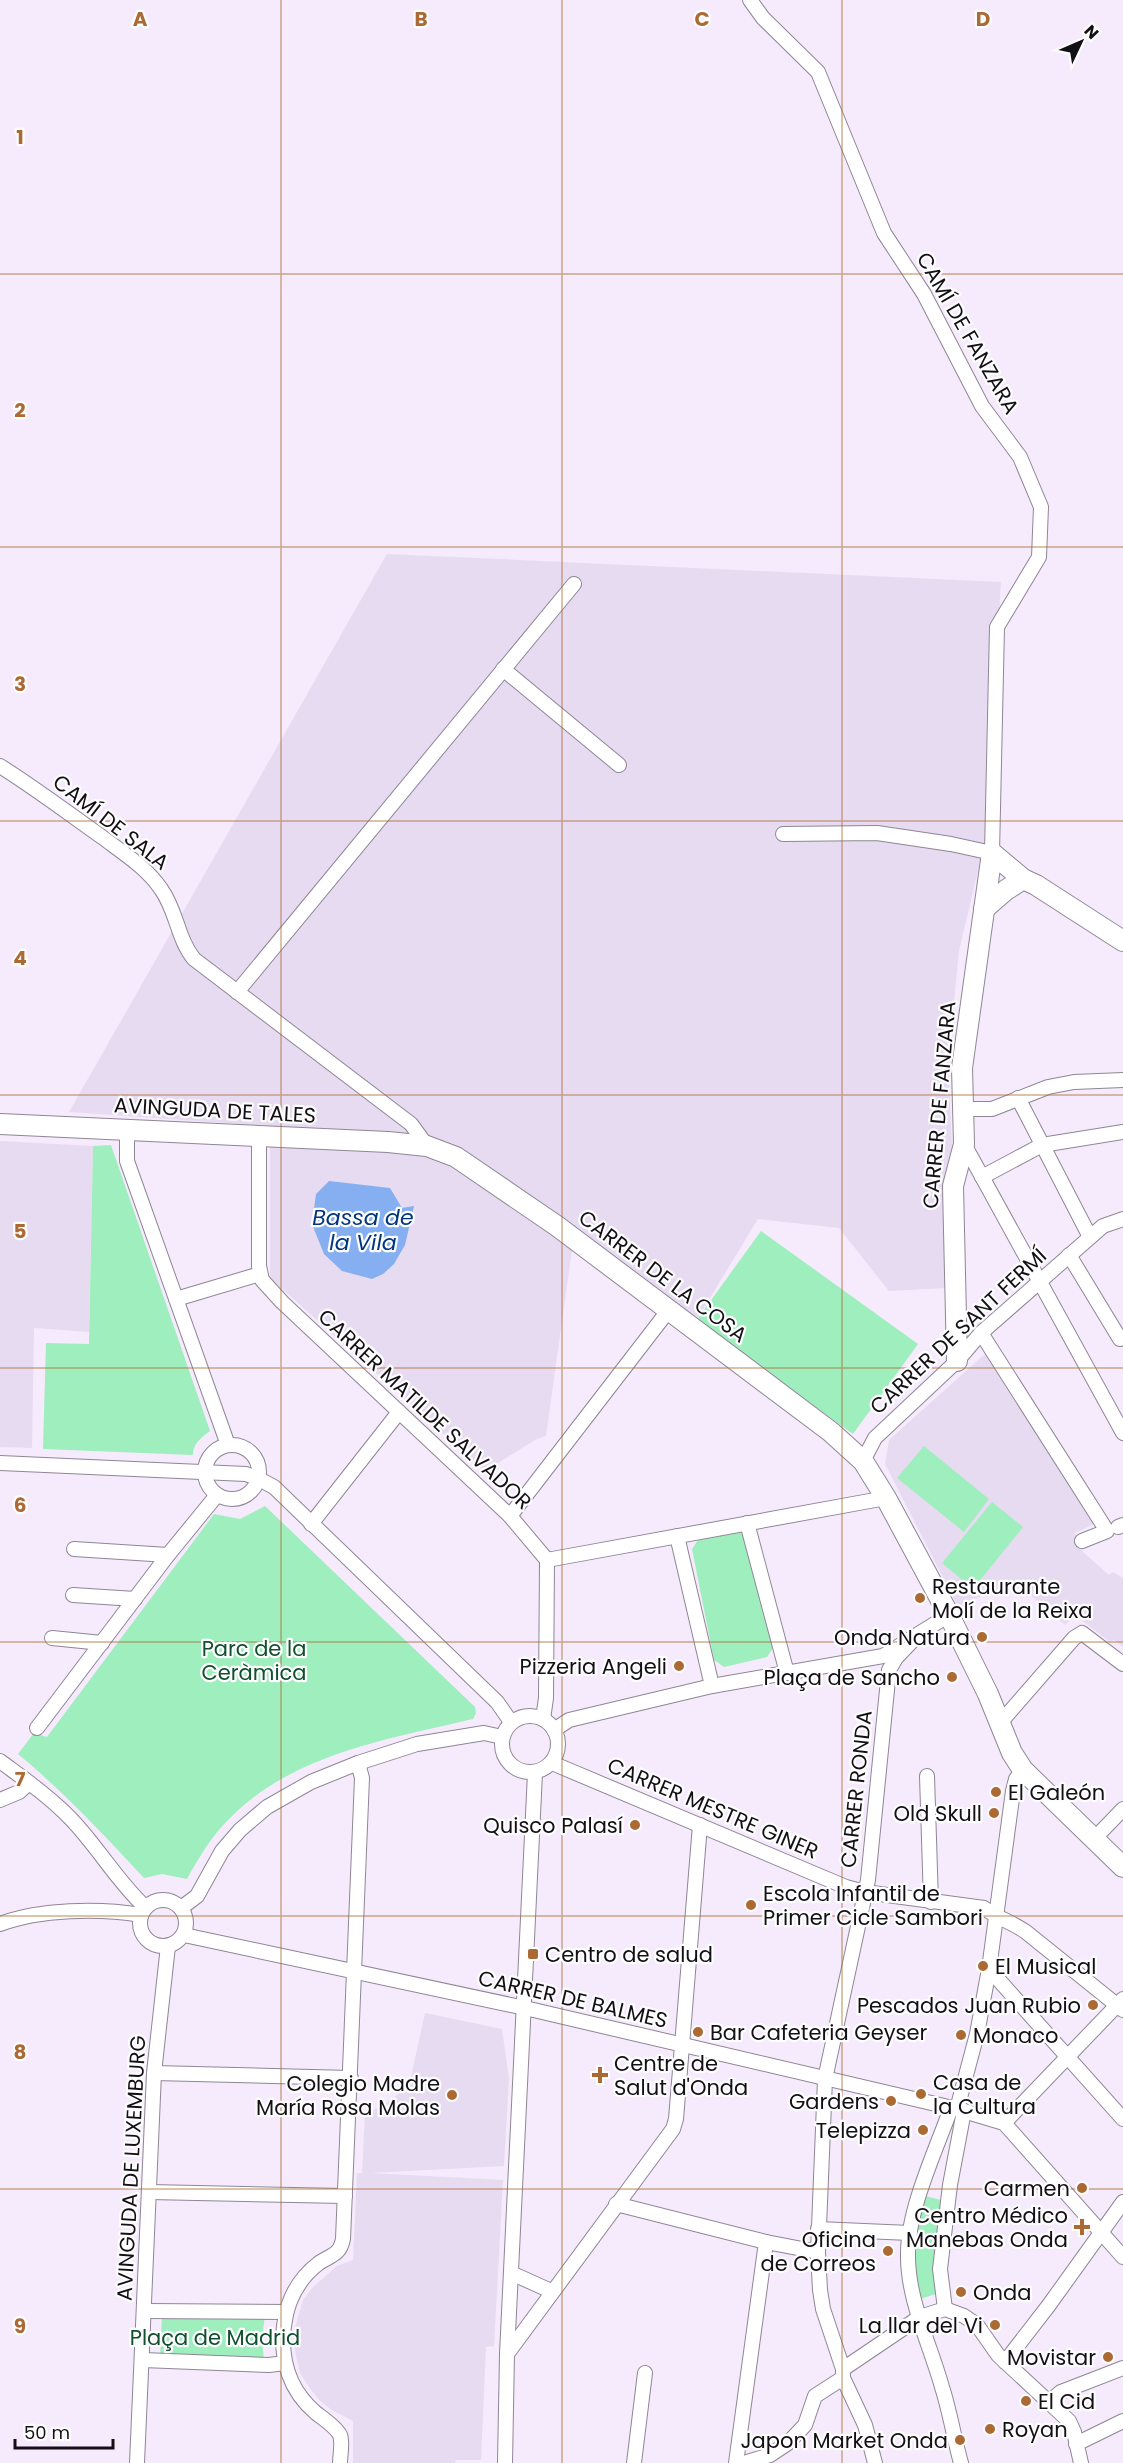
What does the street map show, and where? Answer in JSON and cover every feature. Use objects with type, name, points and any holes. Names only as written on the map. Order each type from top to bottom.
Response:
[{"type":"main road","points":[[992,854],[1023,879],[1123,941]]},
{"type":"main road","name":"CARRER DE FANZARA","points":[[957,1361],[953,1186],[964,1144],[962,1068],[992,854]]},
{"type":"main road","points":[[988,884],[1023,879]]},
{"type":"main road","points":[[984,909],[1023,879]]},
{"type":"main road","name":"AVINGUDA DE TALES","points":[[0,1124],[427,1146]]},
{"type":"main road","name":"CARRER DE LA COSA","points":[[427,1146],[456,1157],[556,1226],[831,1432],[863,1461],[886,1498],[949,1615],[1012,1753],[1023,1770],[1123,1867]]},
{"type":"street","name":"CAMÍ DE FANZARA","points":[[750,0],[763,18],[818,72],[884,233],[924,294],[982,406],[1020,457],[1041,507],[1039,557],[997,627],[992,854]]},
{"type":"street","points":[[427,1146],[411,1124],[237,992],[574,584]]},
{"type":"street","points":[[503,669],[619,765]]},
{"type":"street","name":"CAMÍ DE SALA","points":[[0,765],[129,857],[153,879],[168,900],[184,947],[194,959],[237,992]]},
{"type":"street","points":[[783,834],[877,833],[951,844],[992,854]]},
{"type":"street","points":[[963,1109],[992,1109],[1048,1087],[1074,1082],[1123,1080]]},
{"type":"street","points":[[1018,1098],[1090,1238]]},
{"type":"street","points":[[127,1130],[127,1161],[228,1445]]},
{"type":"street","points":[[982,1177],[1042,1145],[1123,1132]]},
{"type":"street","points":[[176,1299],[260,1275],[259,1136]]},
{"type":"street","points":[[964,1144],[1040,1281],[1119,1414],[1123,1433]]},
{"type":"street","name":"CARRER DE SANT FERMÍ","points":[[863,1461],[875,1438],[957,1361],[981,1333],[1090,1238],[1109,1223],[1123,1219]]},
{"type":"street","points":[[1069,1255],[1120,1339]]},
{"type":"street","name":"CARRER MATILDE SALVADOR","points":[[260,1275],[282,1302],[510,1516],[547,1560]]},
{"type":"street","points":[[510,1516],[668,1311]]},
{"type":"street","points":[[981,1333],[1107,1531],[1082,1541]]},
{"type":"street","points":[[311,1524],[399,1412]]},
{"type":"street","points":[[228,1445],[241,1446],[253,1454],[259,1465],[259,1479],[250,1494],[234,1500],[217,1495],[208,1485],[205,1471],[212,1454],[228,1445]]},
{"type":"street","points":[[0,1463],[205,1471],[246,1474],[259,1479],[274,1487],[497,1702],[511,1722]]},
{"type":"street","points":[[38,1728],[168,1555],[217,1495]]},
{"type":"street","points":[[543,1719],[546,1698],[547,1560],[886,1498]]},
{"type":"street","points":[[747,1523],[787,1673]]},
{"type":"street","points":[[677,1536],[712,1686]]},
{"type":"street","points":[[74,1549],[168,1555]]},
{"type":"street","points":[[73,1595],[135,1599]]},
{"type":"street","points":[[554,1730],[569,1720],[712,1686],[874,1659],[890,1653],[949,1615]]},
{"type":"street","points":[[1000,1723],[1074,1638],[1082,1633],[1123,1664]]},
{"type":"street","points":[[52,1638],[102,1643]]},
{"type":"street","name":"CARRER RONDA","points":[[875,2463],[862,2416],[843,2373],[823,2309],[818,2229],[825,2079],[866,1892],[892,1664],[915,1638]]},
{"type":"street","name":"CARRER RONDA","points":[[874,1659],[888,1686]]},
{"type":"street","points":[[527,1716],[543,1719],[554,1730],[558,1747],[552,1763],[535,1773],[525,1773],[509,1764],[503,1756],[502,1737],[511,1722],[527,1716]]},
{"type":"street","points":[[181,1908],[197,1896],[222,1851],[240,1830],[267,1807],[311,1782],[358,1763],[417,1744],[484,1733],[502,1737]]},
{"type":"street","points":[[0,1761],[70,1818],[108,1862],[143,1911],[141,1931],[152,1944],[168,1946],[177,1942],[184,1935],[186,1921],[181,1908],[170,1901],[157,1900],[143,1911],[36,1914],[0,1924]]},
{"type":"street","points":[[340,2463],[341,2438],[338,2432],[302,2399],[293,2384],[285,2362],[283,2345],[286,2312],[303,2278],[342,2248],[362,1778],[358,1763]]},
{"type":"street","name":"CARRER MESTRE GINER","points":[[552,1763],[846,1887],[931,1902],[984,1908],[997,1918],[1010,1922],[1026,1932],[1121,2005]]},
{"type":"street","points":[[945,2309],[940,2269],[957,2110],[977,2034],[989,1969],[1013,1791],[1016,1779],[1023,1770]]},
{"type":"street","points":[[505,2463],[507,2354],[535,1773]]},
{"type":"street","points":[[927,1776],[931,1902]]},
{"type":"street","points":[[0,1800],[19,1792],[29,1783]]},
{"type":"street","points":[[1094,1839],[1123,1809]]},
{"type":"street","points":[[507,2354],[551,2291],[673,2128],[676,2119],[680,2046],[700,1826]]},
{"type":"street","name":"CARRER DE BALMES","points":[[184,1935],[525,2008],[1004,2123]]},
{"type":"street","name":"AVINGUDA DE LUXEMBURG","points":[[137,2463],[146,2311],[154,2073],[168,1946]]},
{"type":"street","points":[[989,1969],[1123,2119]]},
{"type":"street","points":[[1121,2005],[1004,2123],[1123,2258]]},
{"type":"street","points":[[154,2073],[351,2078]]},
{"type":"street","points":[[957,2110],[925,2180],[910,2233],[908,2254],[909,2274],[943,2388],[961,2463]]},
{"type":"street","points":[[925,2180],[950,2185]]},
{"type":"street","points":[[149,2192],[345,2196]]},
{"type":"street","points":[[1005,2362],[1123,2202]]},
{"type":"street","points":[[616,2204],[766,2242],[818,2252]]},
{"type":"street","points":[[818,2229],[910,2233]]},
{"type":"street","points":[[736,2463],[766,2242]]},
{"type":"street","points":[[511,2273],[551,2291]]},
{"type":"street","points":[[744,2463],[770,2455],[788,2443],[805,2425],[815,2396],[843,2373],[920,2317],[945,2309],[964,2316],[976,2325],[1005,2362],[1071,2424],[1081,2463]]},
{"type":"street","points":[[146,2311],[286,2312]]},
{"type":"street","points":[[143,2360],[269,2365],[285,2362]]},
{"type":"street","points":[[1049,2402],[1061,2392],[1123,2368]]},
{"type":"street","points":[[634,2463],[645,2373]]},
{"type":"street","points":[[1076,2444],[1123,2421]]},
{"type":"shaded area","points":[[387,554],[1001,582],[986,837],[959,951],[948,1063],[952,1145],[949,1167],[946,1288],[889,1291],[839,1228],[758,1219],[696,1321],[575,1228],[546,1436],[537,1439],[485,1471],[270,1278],[270,1126],[69,1112]]},
{"type":"shaded area","points":[[0,1141],[93,1146],[89,1332],[34,1328],[32,1448],[0,1447]]},
{"type":"shaded area","points":[[986,1353],[1094,1524],[1075,1533],[1083,1552],[1109,1575],[1113,1572],[1123,1578],[1123,1647],[1114,1640],[1110,1642],[1075,1615],[1065,1625],[1014,1581],[958,1607],[885,1464],[889,1440]]},
{"type":"shaded area","points":[[425,2013],[502,2029],[509,2079],[504,2166],[371,2173],[503,2180],[494,2346],[486,2347],[481,2460],[456,2460],[455,2463],[353,2463],[353,2421],[319,2400],[300,2373],[294,2342],[295,2328],[303,2300],[313,2287],[337,2266],[353,2260],[357,2173],[362,2173],[365,2113],[381,2107],[409,2086]]},
{"type":"green space","points":[[111,1145],[210,1431],[196,1444],[193,1455],[43,1449],[46,1343],[89,1344],[93,1146]]},
{"type":"green space","points":[[761,1231],[918,1344],[853,1434],[696,1321]]},
{"type":"green space","points":[[924,1446],[989,1499],[964,1532],[897,1478]]},
{"type":"green space","points":[[992,1502],[1023,1527],[973,1589],[942,1563]]},
{"type":"green space","name":"Parc de la Ceràmica","points":[[265,1506],[475,1707],[476,1713],[473,1719],[345,1751],[285,1777],[257,1795],[225,1823],[196,1862],[187,1879],[162,1874],[144,1878],[67,1798],[18,1754],[34,1733],[47,1737],[214,1514],[240,1519]]},
{"type":"green space","points":[[736,1529],[750,1537],[773,1648],[767,1657],[724,1667],[714,1660],[692,1549],[700,1537]]},
{"type":"green space","points":[[925,2196],[945,2201],[939,2293],[920,2299],[916,2287],[913,2239]]},
{"type":"green space","name":"Plaça de Madrid","points":[[162,2314],[265,2315],[262,2339],[264,2361],[160,2357]]},
{"type":"water","name":"Bassa de la Vila","points":[[329,1181],[390,1188],[402,1208],[414,1206],[405,1245],[394,1264],[383,1274],[372,1279],[342,1271],[324,1254],[312,1224],[316,1194]]},
{"type":"place","name":"Restaurante Molí de la Reixa","points":[[920,1598]]},
{"type":"place","name":"Onda Natura","points":[[982,1637]]},
{"type":"place","name":"Pizzeria Angeli","points":[[679,1666]]},
{"type":"place","name":"Plaça de Sancho","points":[[952,1677]]},
{"type":"place","name":"El Galeón","points":[[996,1792]]},
{"type":"place","name":"Old Skull","points":[[994,1813]]},
{"type":"place","name":"Quisco Palasí","points":[[635,1825]]},
{"type":"place","name":"Escola Infantil de Primer Cicle Sambori","points":[[751,1905]]},
{"type":"place","name":"Centro de salud","points":[[533,1954]]},
{"type":"place","name":"El Musical","points":[[983,1966]]},
{"type":"place","name":"Pescados Juan Rubio","points":[[1093,2005]]},
{"type":"place","name":"Bar Cafeteria Geyser","points":[[698,2032]]},
{"type":"place","name":"Monaco","points":[[961,2035]]},
{"type":"place","name":"Centre de Salut d'Onda","points":[[600,2075]]},
{"type":"place","name":"Casa de la Cultura","points":[[921,2094]]},
{"type":"place","name":"Colegio Madre María Rosa Molas","points":[[452,2095]]},
{"type":"place","name":"Gardens","points":[[891,2101]]},
{"type":"place","name":"Telepizza","points":[[923,2130]]},
{"type":"place","name":"Carmen","points":[[1082,2188]]},
{"type":"place","name":"Centro Médico Manebas Onda","points":[[1082,2227]]},
{"type":"place","name":"Oficina de Correos","points":[[888,2251]]},
{"type":"place","name":"Onda","points":[[961,2292]]},
{"type":"place","name":"La llar del Vi","points":[[995,2325]]},
{"type":"place","name":"Movistar","points":[[1108,2357]]},
{"type":"place","name":"El Cid","points":[[1026,2401]]},
{"type":"place","name":"Royan","points":[[990,2429]]},
{"type":"place","name":"Japon Market Onda","points":[[960,2440]]}]
